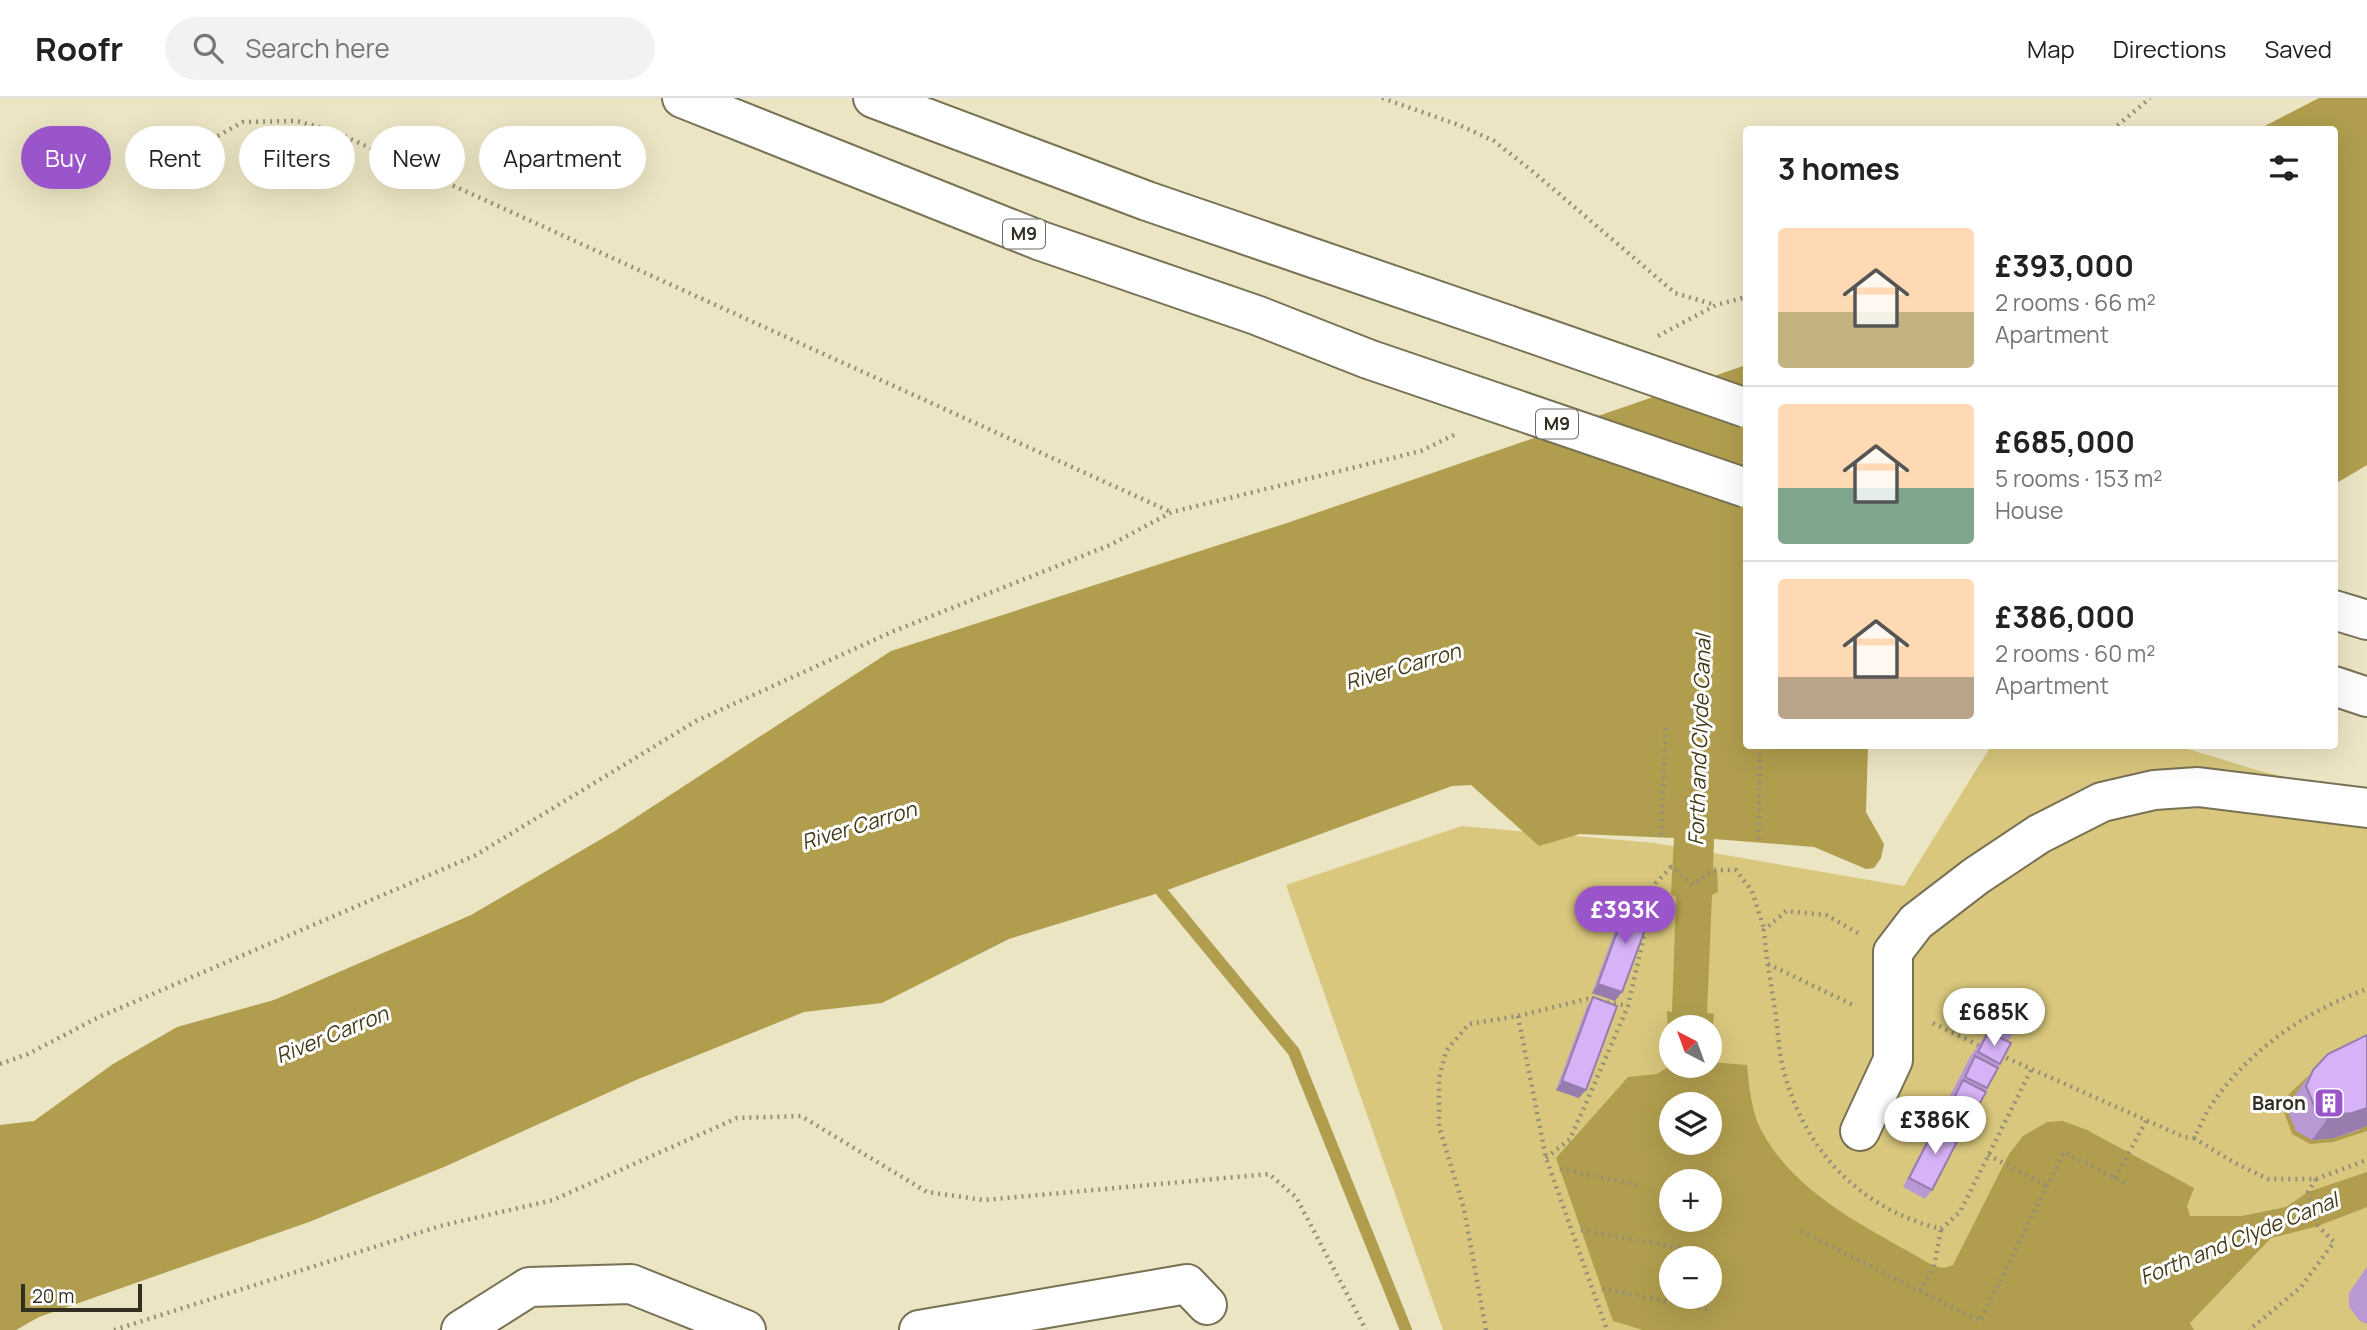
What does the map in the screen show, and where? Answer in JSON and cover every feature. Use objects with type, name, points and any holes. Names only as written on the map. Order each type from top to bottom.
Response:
[{"type":"main road","name":"M9","points":[[682,98],[1041,241],[1256,315],[1368,359],[1743,487]]},
{"type":"main road","points":[[873,98],[1147,201],[1743,407]]},
{"type":"main road","points":[[2338,611],[2367,620]]},
{"type":"main road","points":[[2338,688],[2367,697]]},
{"type":"main road","points":[[1860,1130],[1893,1060],[1893,952],[1916,922],[1976,876],[2039,834],[2102,802],[2154,790],[2198,787],[2367,808]]},
{"type":"main road","points":[[461,1330],[529,1287],[631,1284],[746,1330]]},
{"type":"main road","points":[[919,1330],[1187,1284],[1207,1305]]},
{"type":"path","points":[[1382,98],[1459,125],[1494,141],[1675,293],[1716,305],[1743,298]]},
{"type":"path","points":[[2117,126],[2150,98]]},
{"type":"path","points":[[0,1064],[28,1054],[99,1017],[476,855],[696,721],[894,631],[1110,545],[1172,512],[334,131],[297,121],[243,122],[225,132]]},
{"type":"path","points":[[1661,835],[1666,723]]},
{"type":"path","points":[[1759,839],[1760,749]]},
{"type":"path","points":[[1546,1157],[1570,1139],[1628,1006],[1656,883],[1671,867],[1693,884],[1713,870],[1736,870],[1752,891],[1764,930]]},
{"type":"path","points":[[1767,964],[1861,1009],[1892,1017],[1920,1016],[2031,1070],[2184,1137],[2194,1138],[2268,1179],[2316,1179],[2367,1160]]},
{"type":"path","points":[[2194,1138],[2212,1105],[2267,1044],[2334,1001],[2367,989]]},
{"type":"path","points":[[1486,1330],[1464,1209],[1439,1126],[1439,1078],[1447,1051],[1469,1024],[1518,1016],[1587,999],[1628,1006]]},
{"type":"path","points":[[1518,1016],[1546,1157],[1607,1330]]},
{"type":"path","points":[[114,1330],[440,1226],[553,1200],[737,1118],[802,1116],[927,1192],[973,1198],[1269,1174],[1296,1197],[1366,1330]]},
{"type":"path","points":[[2115,1178],[2146,1121]]},
{"type":"path","points":[[1801,1231],[1980,1321],[2064,1152],[2125,1183]]},
{"type":"path","points":[[1988,1155],[2047,1186]]},
{"type":"path","points":[[1560,1169],[1639,1185]]},
{"type":"path","points":[[2249,1330],[2301,1287],[2334,1242],[2318,1226],[2308,1192],[2316,1179]]},
{"type":"path","points":[[1920,1291],[1934,1266],[1941,1229]]},
{"type":"path","points":[[1581,1230],[1670,1246]]},
{"type":"path","points":[[1602,1289],[1712,1310]]},
{"type":"shaded area","points":[[1989,749],[2188,749],[2260,771],[2367,797],[2367,1330],[1443,1330],[1286,885],[1462,826],[1655,843],[1904,886]]},
{"type":"water","points":[[2319,98],[2367,98],[2367,465],[2338,482],[2338,126],[2265,126]]},
{"type":"water","points":[[1743,366],[1743,749],[1868,749],[1866,812],[1884,844],[1881,858],[1874,868],[1866,869],[1814,847],[1714,839],[1713,870],[1717,870],[1718,892],[1712,895],[1707,1013],[1714,1015],[1667,1015],[1667,1011],[1672,1012],[1676,897],[1671,894],[1674,838],[1580,834],[1539,846],[1471,785],[1452,786],[1162,892],[1009,939],[882,1003],[804,1012],[636,1080],[444,1167],[309,1222],[39,1317],[16,1330],[0,1330],[0,1125],[34,1121],[113,1064],[177,1027],[274,1000],[471,915],[615,831],[891,651],[1287,523]]},
{"type":"water","name":"Forth and Clyde Canal","points":[[1722,1063],[1747,1065],[1752,1105],[1760,1128],[1793,1173],[1814,1192],[1860,1224],[1934,1266],[1944,1268],[1953,1265],[2009,1154],[2023,1136],[2047,1122],[2063,1121],[2087,1130],[2194,1188],[2187,1206],[2190,1216],[2242,1216],[2286,1207],[2308,1192],[2367,1172],[2367,1207],[2318,1226],[2271,1238],[2190,1323],[2194,1330],[1643,1330],[1613,1321],[1556,1158],[1628,1077],[1659,1073],[1659,1078],[1722,1078]]},
{"type":"water","name":"Baron","points":[[2328,1066],[2367,1126],[2367,1131],[2333,1142],[2310,1144],[2292,1134],[2284,1112],[2289,1094],[2307,1077]]},
{"type":"building","points":[[1629,900],[1653,908],[1622,992],[1598,984]]},
{"type":"building","points":[[1593,997],[1617,1006],[1586,1090],[1562,1081]]},
{"type":"building","points":[[2002,1000],[2025,1012],[2014,1032],[1992,1021]]},
{"type":"building","points":[[1988,1032],[2011,1043],[2000,1064],[1978,1052]]},
{"type":"building","points":[[2367,1035],[2367,1108],[2352,1113],[2330,1115],[2314,1105],[2306,1086],[2313,1070],[2328,1054]]},
{"type":"building","points":[[1975,1056],[1998,1068],[1987,1088],[1965,1077]]},
{"type":"building","points":[[1963,1080],[1986,1092],[1975,1112],[1953,1100]]},
{"type":"building","points":[[1938,1122],[1961,1134],[1932,1190],[1909,1178]]},
{"type":"waterway","points":[[1155,876],[1162,892],[1294,1052],[1406,1330]]},
{"type":"place","name":"Baron","points":[[2329,1103]]},
{"type":"water label","name":"River Carron","points":[[1403,667]]},
{"type":"water label","name":"River Carron","points":[[859,826]]},
{"type":"water label","name":"River Carron","points":[[332,1035]]}]
